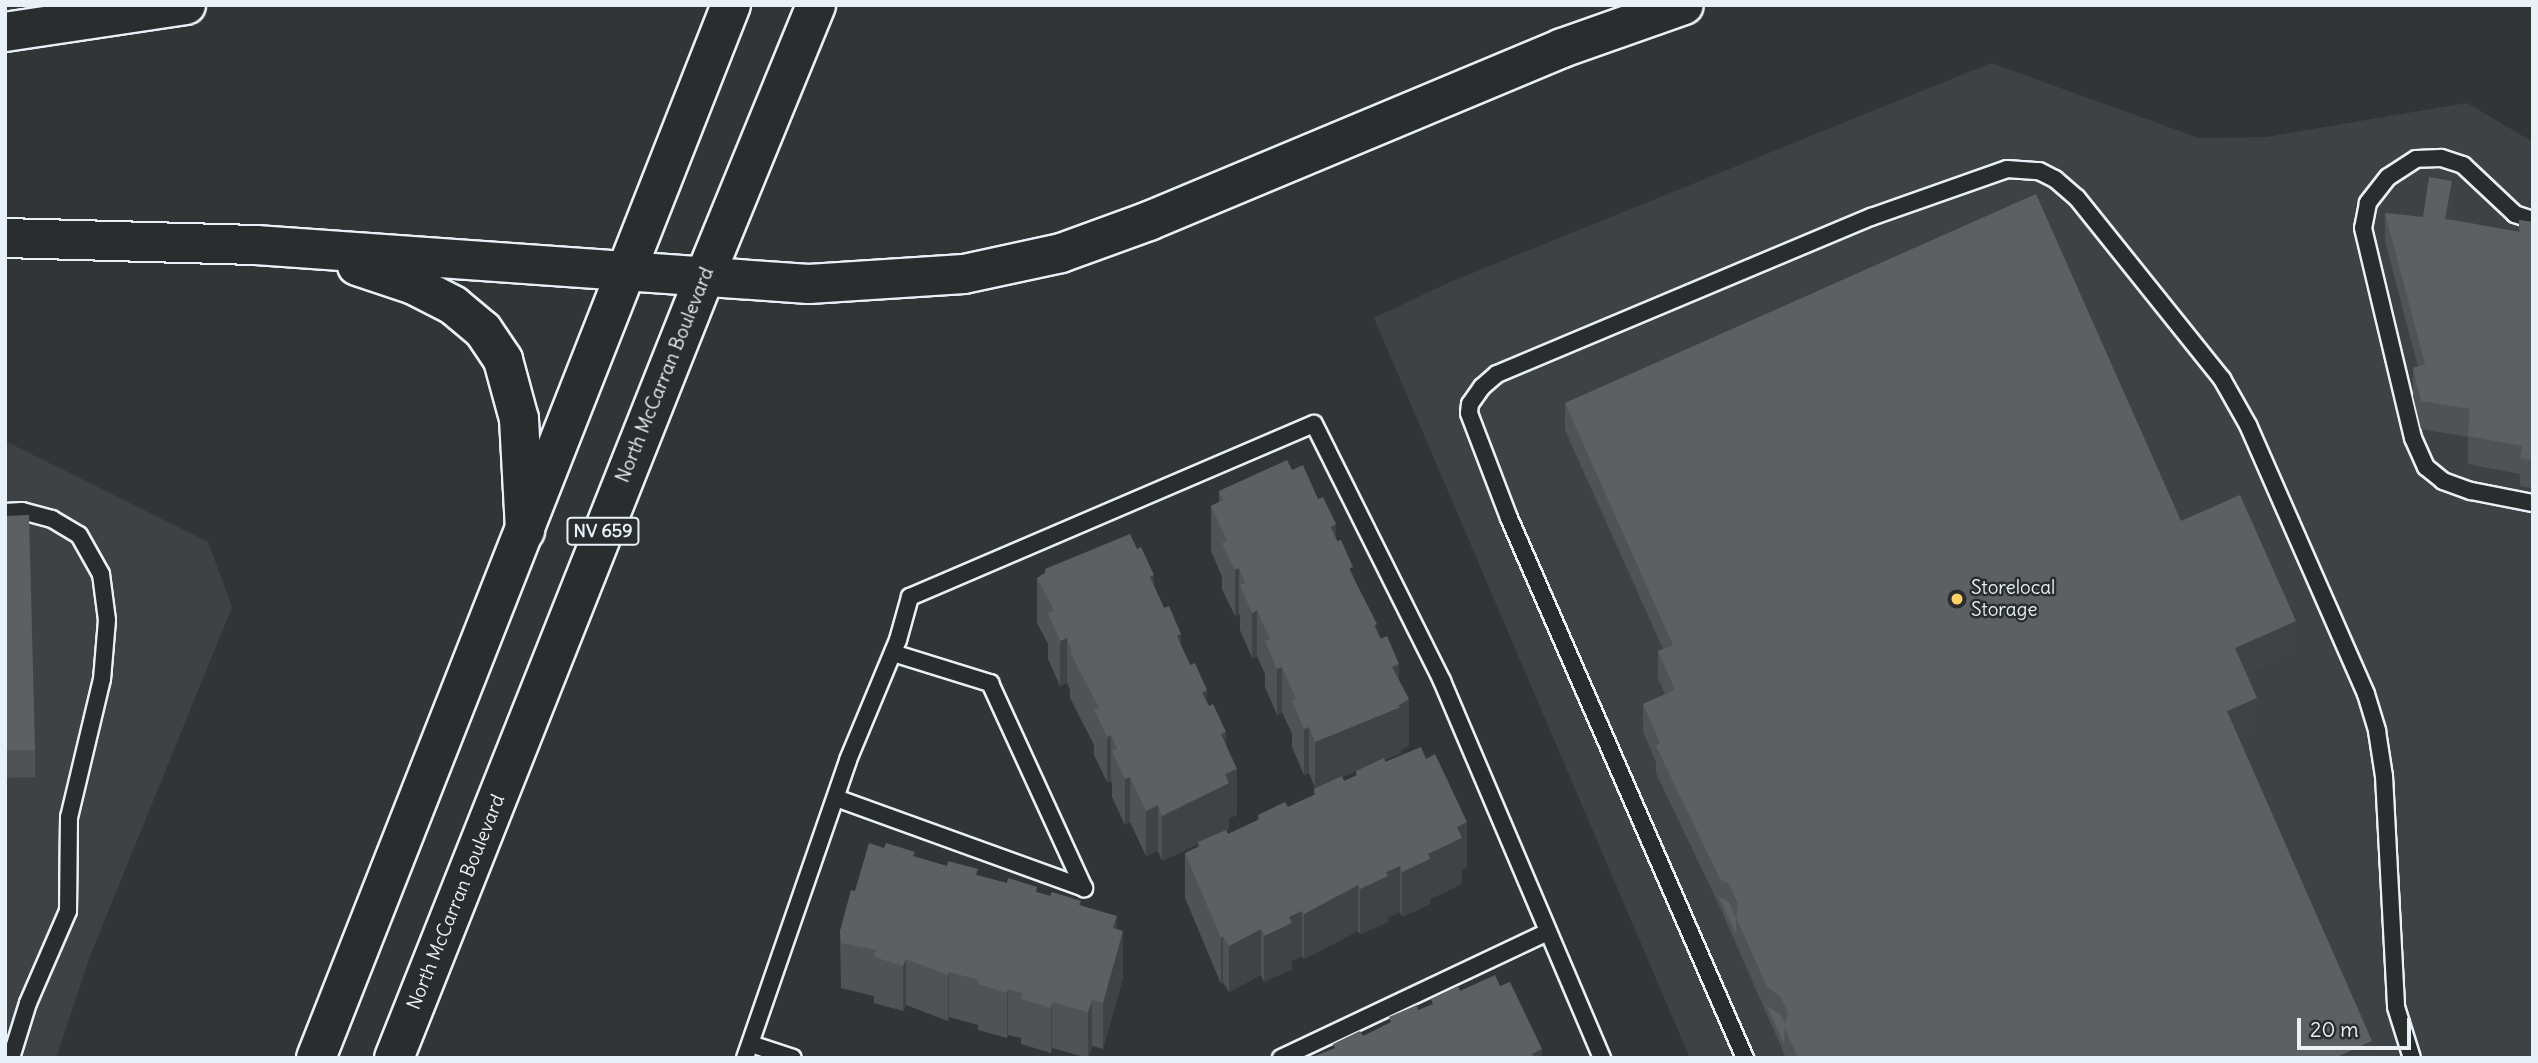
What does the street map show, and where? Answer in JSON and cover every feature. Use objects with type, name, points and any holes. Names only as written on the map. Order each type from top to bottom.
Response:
[{"type":"main road","points":[[5,32],[186,5]]},
{"type":"main road","points":[[316,1058],[731,5]]},
{"type":"main road","name":"North McCarran Boulevard","points":[[394,1058],[705,276],[816,5]]},
{"type":"main road","points":[[5,237],[256,245],[809,284],[964,274],[1061,253],[1245,183],[1562,48],[1684,5]]},
{"type":"main road","points":[[256,245],[368,268],[414,285],[453,305],[483,330],[503,360],[519,419],[525,531]]},
{"type":"lane","points":[[2533,220],[2515,214],[2463,165],[2441,158],[2416,159],[2388,177],[2368,203],[2363,229],[2413,438],[2426,467],[2443,481],[2471,491],[2533,503]]},
{"type":"lane","points":[[1745,1058],[1509,518],[1469,413],[1470,404],[1482,387],[1497,374],[1871,217],[2007,169],[2039,171],[2055,179],[2077,198],[2222,379],[2248,425],[2366,694],[2377,731],[2384,776],[2396,1007],[2412,1058]]},
{"type":"lane","points":[[793,1058],[748,1051],[836,798],[893,653],[910,597],[1314,424],[1442,681],[1602,1058]]},
{"type":"lane","points":[[5,512],[22,511],[52,519],[79,535],[101,574],[107,620],[102,679],[69,817],[68,911],[27,1003],[11,1058]]},
{"type":"lane","points":[[836,798],[1084,888],[990,683],[893,653]]},
{"type":"lane","points":[[1281,1058],[1547,932]]},
{"type":"shaded area","points":[[1991,63],[2199,138],[2266,137],[2467,103],[2533,142],[2533,1058],[1690,1058],[1374,318],[1448,283]]},
{"type":"shaded area","points":[[5,441],[208,542],[232,607],[90,956],[56,1058],[5,1058]]},
{"type":"building","points":[[2429,177],[2452,181],[2445,219],[2520,232],[2519,220],[2533,222],[2533,460],[2520,458],[2522,446],[2468,436],[2470,409],[2421,401],[2413,368],[2425,364],[2385,213],[2423,217]]},
{"type":"building","name":"Storelocal Storage","points":[[2036,194],[2181,521],[2240,495],[2296,621],[2235,648],[2257,698],[2227,711],[2372,1041],[2334,1058],[1798,1058],[1784,1026],[1788,1013],[1781,997],[1767,987],[1736,917],[1738,904],[1729,884],[1720,879],[1656,746],[1660,743],[1643,704],[1675,690],[1658,651],[1673,645],[1565,403]]},
{"type":"building","points":[[1287,460],[1292,470],[1303,465],[1318,499],[1323,497],[1336,524],[1331,527],[1337,541],[1341,540],[1353,567],[1349,569],[1377,624],[1374,626],[1380,639],[1387,636],[1399,664],[1392,667],[1409,699],[1398,706],[1401,707],[1315,742],[1309,727],[1304,729],[1292,701],[1296,699],[1282,667],[1277,669],[1265,641],[1270,639],[1257,610],[1252,613],[1240,585],[1245,583],[1239,568],[1235,570],[1222,543],[1227,541],[1211,506],[1223,500],[1219,491]]},
{"type":"building","points":[[29,515],[35,750],[5,750],[5,516]]},
{"type":"building","points":[[1130,534],[1137,549],[1141,547],[1154,575],[1150,577],[1164,608],[1169,606],[1181,634],[1177,636],[1190,665],[1195,663],[1207,690],[1202,693],[1209,706],[1213,704],[1226,732],[1221,734],[1237,769],[1225,774],[1229,783],[1162,816],[1158,805],[1146,811],[1130,777],[1125,779],[1112,751],[1117,749],[1111,735],[1107,737],[1094,709],[1099,708],[1070,652],[1072,651],[1067,638],[1060,641],[1048,613],[1054,610],[1037,578],[1047,572],[1045,569]]},
{"type":"building","points":[[1421,747],[1426,759],[1435,754],[1467,822],[1457,827],[1462,838],[1428,854],[1430,859],[1402,872],[1400,866],[1386,872],[1388,876],[1360,889],[1358,885],[1304,914],[1302,911],[1289,917],[1292,923],[1264,936],[1261,929],[1229,946],[1223,936],[1221,938],[1185,853],[1200,846],[1198,842],[1226,830],[1228,834],[1260,819],[1258,815],[1285,802],[1288,807],[1316,794],[1314,789],[1342,776],[1344,781],[1357,775],[1356,771],[1384,758],[1385,762]]},
{"type":"building","points":[[869,843],[884,848],[886,843],[915,852],[913,856],[947,866],[948,861],[978,869],[976,875],[1007,883],[1008,878],[1037,887],[1036,892],[1050,896],[1052,892],[1081,901],[1079,905],[1117,916],[1113,928],[1123,931],[1103,1003],[1092,1000],[1088,1012],[1052,1002],[1051,1008],[1021,999],[1023,993],[1008,989],[1007,993],[978,984],[979,980],[949,972],[948,975],[906,959],[903,966],[874,957],[876,950],[841,943],[840,931],[851,890],[855,891]]},
{"type":"building","points":[[1719,897],[1729,902],[1736,918],[1736,934]]},
{"type":"building","points":[[1495,975],[1500,986],[1510,982],[1542,1049],[1532,1054],[1534,1058],[1310,1058],[1335,1048],[1333,1044],[1360,1031],[1363,1036],[1391,1022],[1389,1017],[1417,1005],[1418,1010],[1433,1004],[1431,999],[1458,986],[1460,991]]},
{"type":"building","points":[[1767,1006],[1781,1015],[1785,1024],[1784,1044]]},
{"type":"place","name":"Storelocal Storage","points":[[1957,599]]}]
